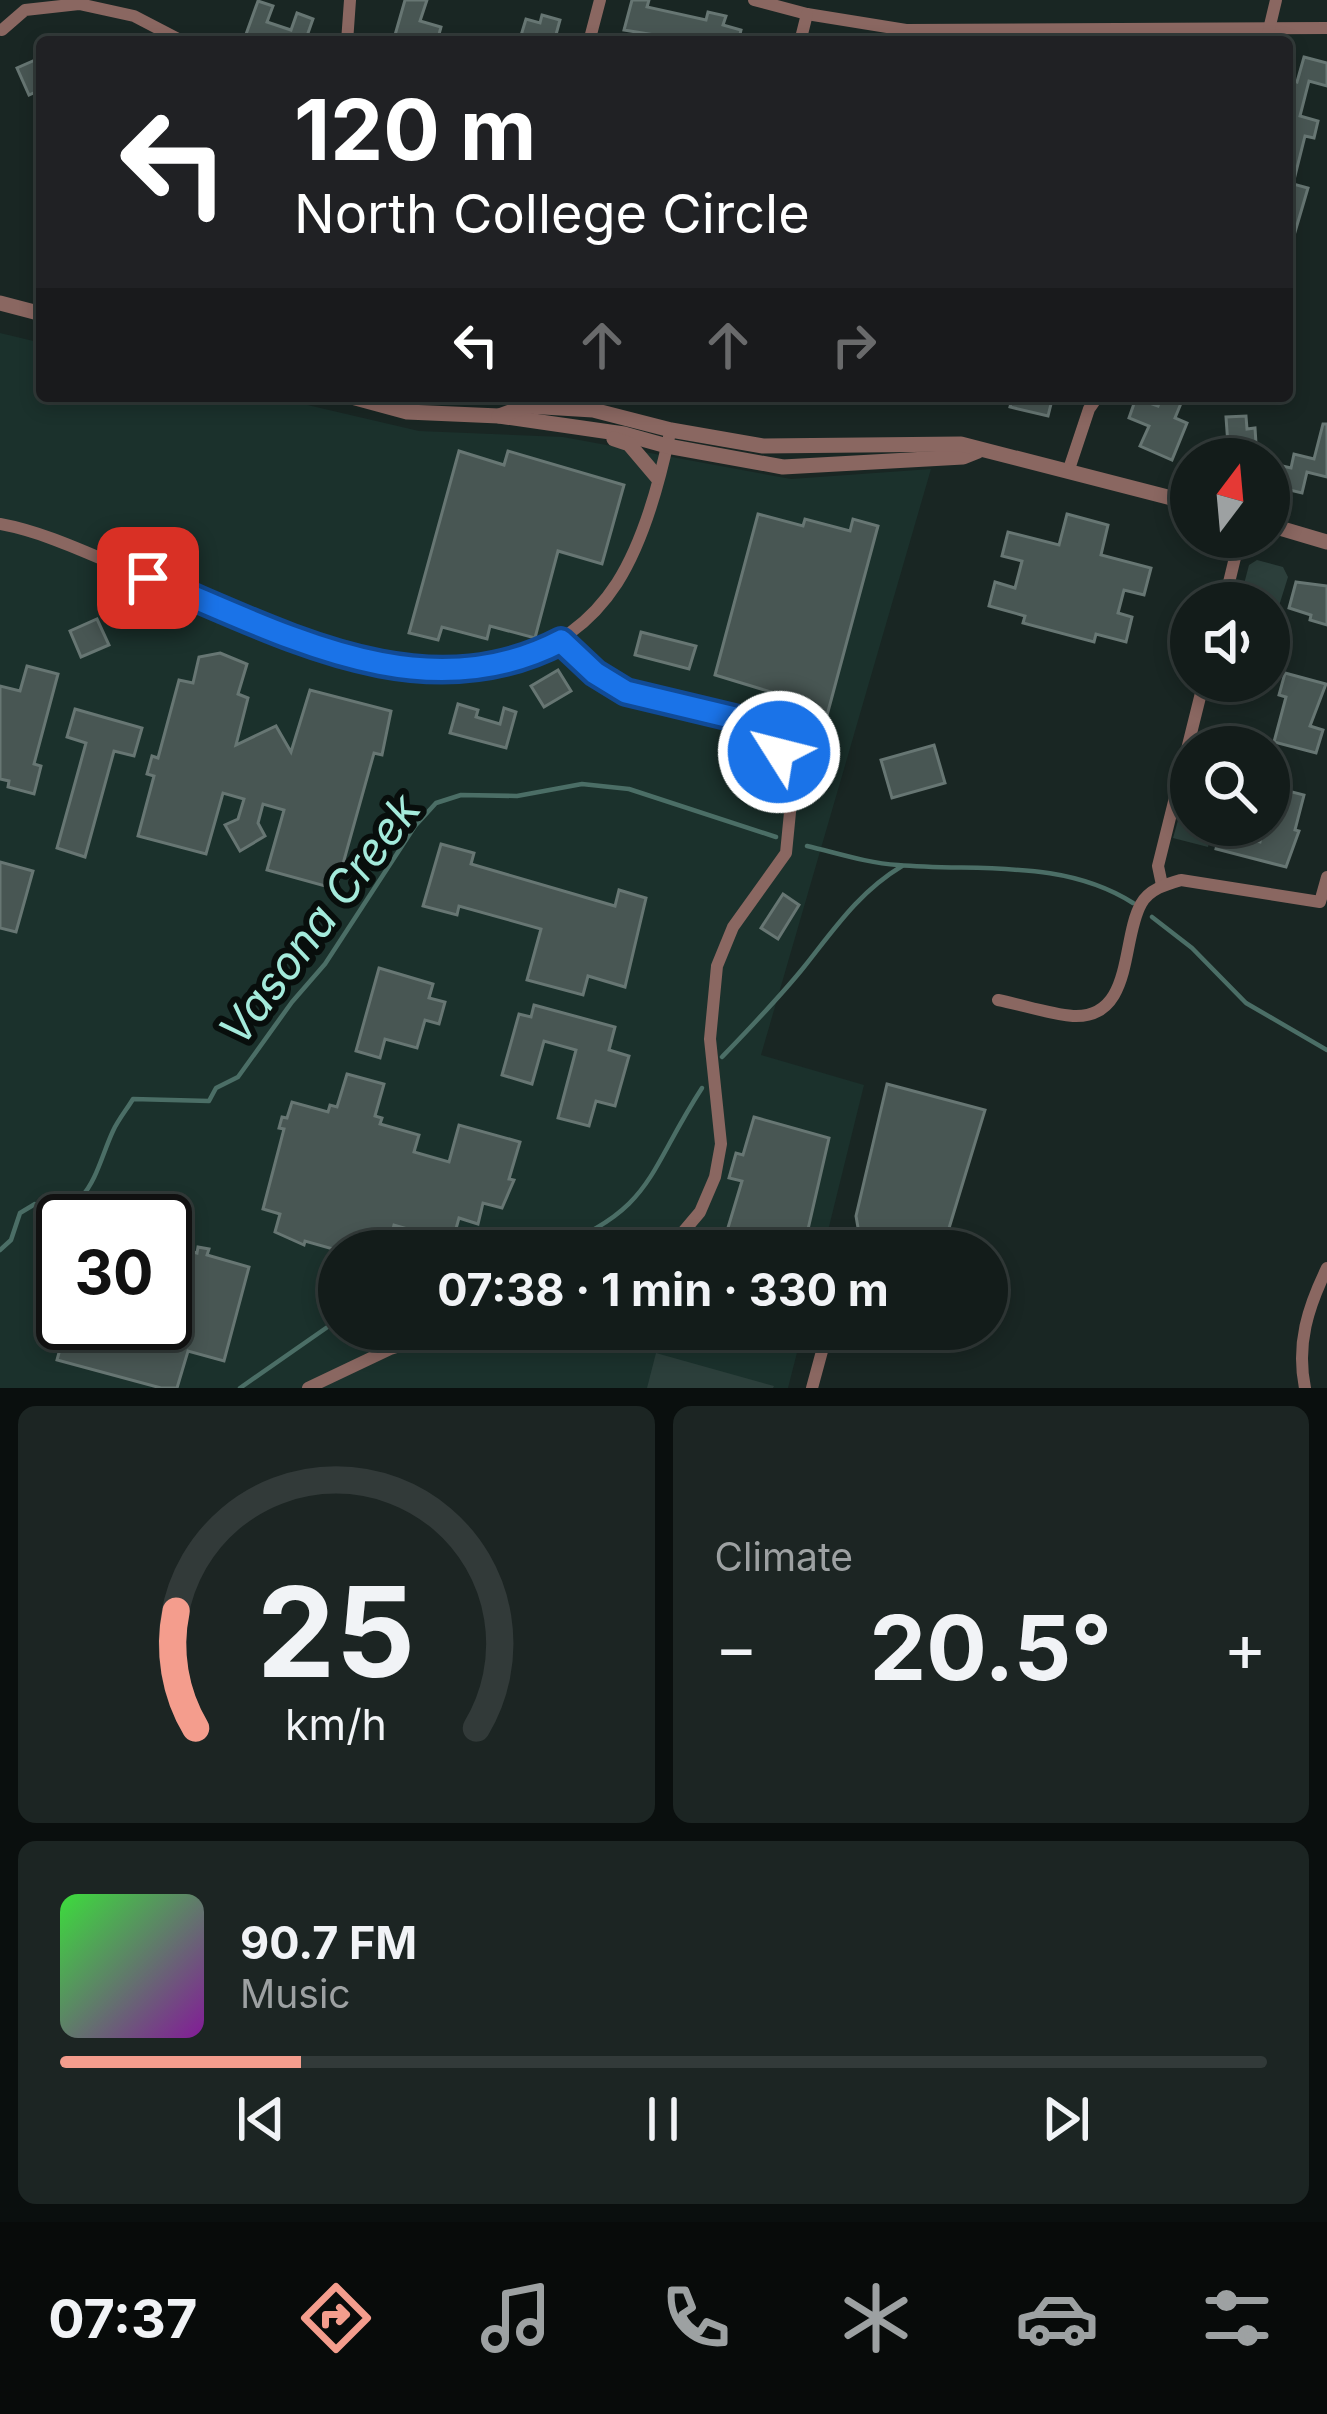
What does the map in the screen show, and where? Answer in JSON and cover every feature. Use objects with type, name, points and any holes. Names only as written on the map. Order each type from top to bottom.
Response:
[{"type":"street","points":[[347,36],[350,0]]},
{"type":"street","points":[[591,36],[600,0]]},
{"type":"street","points":[[754,0],[906,30],[984,36]]},
{"type":"street","points":[[1268,35],[1276,0]]},
{"type":"street","points":[[2,30],[25,10],[79,4],[134,16],[172,36]]},
{"type":"street","points":[[802,36],[807,14]]},
{"type":"street","points":[[1132,36],[1268,35],[1327,28]]},
{"type":"street","points":[[0,303],[36,312]]},
{"type":"street","points":[[370,402],[407,412],[499,416],[624,434],[763,446],[961,444],[1170,498]]},
{"type":"street","points":[[1068,472],[1094,402]]},
{"type":"street","points":[[499,416],[527,406],[593,410],[669,438]]},
{"type":"street","points":[[583,429],[629,444],[657,477]]},
{"type":"street","points":[[0,524],[91,554],[322,649],[383,666],[436,672],[496,666],[561,641],[615,587],[629,561],[669,438]]},
{"type":"street","points":[[1290,531],[1327,542]]},
{"type":"street","points":[[561,641],[595,673],[626,692],[743,720],[779,752],[793,792],[786,853],[733,927],[717,966],[710,1040],[721,1144],[715,1178],[700,1212],[685,1230]]},
{"type":"street","points":[[1162,885],[1158,866],[1199,702]]},
{"type":"street","points":[[998,1000],[1077,1016],[1101,1010],[1118,990],[1142,902],[1162,885],[1181,880],[1320,902],[1327,877]]},
{"type":"street","points":[[1304,1388],[1303,1332],[1327,1268]]},
{"type":"street","points":[[308,1388],[388,1350]]},
{"type":"street","points":[[812,1388],[822,1350]]},
{"type":"shaded area","points":[[0,333],[36,342],[36,402],[295,402],[419,431],[563,437],[791,479],[931,469],[761,1055],[864,1085],[828,1230],[318,1230],[318,1350],[798,1350],[788,1388],[0,1388]]},
{"type":"shaded area","points":[[1257,560],[1283,567],[1286,582],[1245,582],[1249,565]]},
{"type":"shaded area","points":[[656,1353],[774,1386],[647,1388]]},
{"type":"building","points":[[405,0],[427,0],[420,21],[441,27],[439,36],[395,36]]},
{"type":"building","points":[[632,0],[649,0],[647,7],[706,20],[708,12],[726,16],[723,25],[741,30],[740,36],[661,36],[624,30]]},
{"type":"building","points":[[258,1],[273,6],[267,22],[291,30],[297,13],[313,19],[307,36],[245,36]]},
{"type":"building","points":[[542,15],[560,20],[556,36],[521,36],[526,19],[540,23]]},
{"type":"building","points":[[1304,57],[1327,63],[1327,86],[1309,81],[1300,116],[1318,121],[1314,138],[1305,136],[1293,184],[1293,80],[1297,82]]},
{"type":"building","points":[[36,60],[36,92],[29,95],[17,68]]},
{"type":"building","points":[[1293,184],[1308,188],[1293,239]]},
{"type":"building","points":[[1011,402],[1052,402],[1048,416],[1010,407]]},
{"type":"building","points":[[1135,402],[1158,406],[1160,402],[1182,402],[1175,418],[1187,423],[1181,438],[1170,438],[1170,459],[1140,446],[1149,426],[1129,418]]},
{"type":"building","points":[[1246,416],[1247,429],[1255,428],[1256,438],[1228,438],[1226,417]]},
{"type":"building","points":[[1323,424],[1327,424],[1327,477],[1307,472],[1302,493],[1290,490],[1294,454],[1314,459]]},
{"type":"building","points":[[459,451],[504,465],[508,451],[624,485],[602,564],[558,551],[535,638],[490,626],[487,639],[442,627],[438,640],[409,633]]},
{"type":"building","points":[[758,514],[803,526],[805,519],[850,531],[853,519],[878,526],[826,719],[801,711],[804,702],[715,675]]},
{"type":"building","points":[[1067,514],[1108,525],[1101,555],[1151,568],[1144,595],[1124,590],[1118,613],[1132,617],[1126,642],[1096,634],[1094,642],[1023,623],[1025,616],[989,606],[995,582],[1015,588],[1022,561],[1002,556],[1008,532],[1059,545]]},
{"type":"building","points":[[1296,582],[1327,586],[1327,625],[1310,620],[1311,615],[1290,604]]},
{"type":"building","points":[[97,619],[109,645],[81,657],[70,631]]},
{"type":"building","points":[[641,632],[696,646],[689,669],[635,655]]},
{"type":"building","points":[[220,653],[247,664],[238,694],[248,698],[236,745],[276,726],[291,752],[310,690],[391,711],[382,755],[374,753],[336,889],[267,870],[284,810],[263,804],[258,823],[265,836],[240,851],[225,825],[238,819],[244,799],[223,793],[206,854],[138,836],[154,776],[147,774],[152,756],[158,758],[179,680],[193,683],[199,657]]},
{"type":"building","points":[[27,666],[58,674],[34,764],[41,766],[34,794],[8,787],[9,781],[0,779],[0,686],[20,691]]},
{"type":"building","points":[[558,670],[571,691],[544,707],[531,686]]},
{"type":"building","points":[[1290,674],[1326,684],[1310,726],[1323,730],[1316,753],[1290,746],[1290,726],[1278,726],[1285,702],[1290,702]]},
{"type":"building","points":[[458,704],[478,710],[476,717],[500,724],[504,708],[516,712],[506,748],[450,733]]},
{"type":"building","points":[[75,709],[142,728],[134,756],[114,751],[85,857],[57,848],[86,743],[67,737]]},
{"type":"building","points":[[934,745],[945,783],[892,798],[881,760]]},
{"type":"building","points":[[1290,791],[1304,795],[1295,830],[1299,831],[1286,867],[1216,849],[1290,846]]},
{"type":"building","points":[[441,844],[474,853],[471,864],[615,906],[619,890],[646,898],[625,987],[588,976],[583,995],[527,980],[541,929],[459,906],[457,915],[423,906]]},
{"type":"building","points":[[0,862],[33,871],[16,932],[0,928]]},
{"type":"building","points":[[783,894],[799,905],[778,939],[761,928]]},
{"type":"building","points":[[379,968],[433,984],[429,998],[445,1002],[439,1024],[425,1020],[417,1048],[385,1039],[380,1058],[356,1051]]},
{"type":"building","points":[[534,1005],[615,1027],[609,1050],[629,1056],[615,1106],[596,1101],[589,1126],[558,1118],[576,1050],[544,1041],[532,1084],[502,1075],[519,1014],[531,1017]]},
{"type":"building","points":[[347,1074],[384,1084],[375,1116],[382,1118],[380,1124],[419,1135],[414,1152],[449,1162],[459,1125],[520,1142],[509,1179],[514,1180],[502,1208],[483,1203],[478,1224],[459,1218],[456,1230],[394,1225],[393,1230],[318,1230],[318,1245],[305,1241],[304,1245],[275,1232],[280,1214],[263,1209],[284,1129],[279,1128],[282,1117],[287,1118],[292,1102],[328,1112],[330,1105],[337,1107]]},
{"type":"building","points":[[887,1084],[985,1110],[948,1230],[858,1230],[856,1216]]},
{"type":"building","points":[[754,1117],[829,1138],[808,1230],[727,1230],[742,1181],[729,1178],[736,1153],[743,1155]]},
{"type":"building","points":[[198,1247],[209,1249],[207,1255],[249,1267],[224,1361],[188,1351],[177,1388],[161,1388],[57,1360],[60,1350],[192,1350],[192,1252],[197,1253]]},
{"type":"waterway","name":"Vasona Creek","points":[[0,1250],[11,1240],[20,1213],[35,1204],[53,1208],[79,1199],[133,1099],[209,1101],[216,1088],[238,1077],[325,964],[415,826],[436,803],[461,795],[517,796],[582,784],[629,789],[776,837]]},
{"type":"waterway","name":"Vasona Creek","points":[[807,846],[886,864],[1049,873],[1078,879],[1133,903]]},
{"type":"waterway","points":[[722,1057],[860,899],[902,866]]},
{"type":"waterway","name":"Vasona Creek","points":[[1152,917],[1192,948],[1246,1003],[1327,1050]]},
{"type":"waterway","points":[[592,1230],[629,1204],[644,1186],[702,1088]]},
{"type":"waterway","points":[[240,1388],[318,1334]]},
{"type":"route","points":[[148,578],[288,636],[383,666],[436,672],[496,666],[561,641],[595,673],[626,692],[743,720],[779,752]]}]
